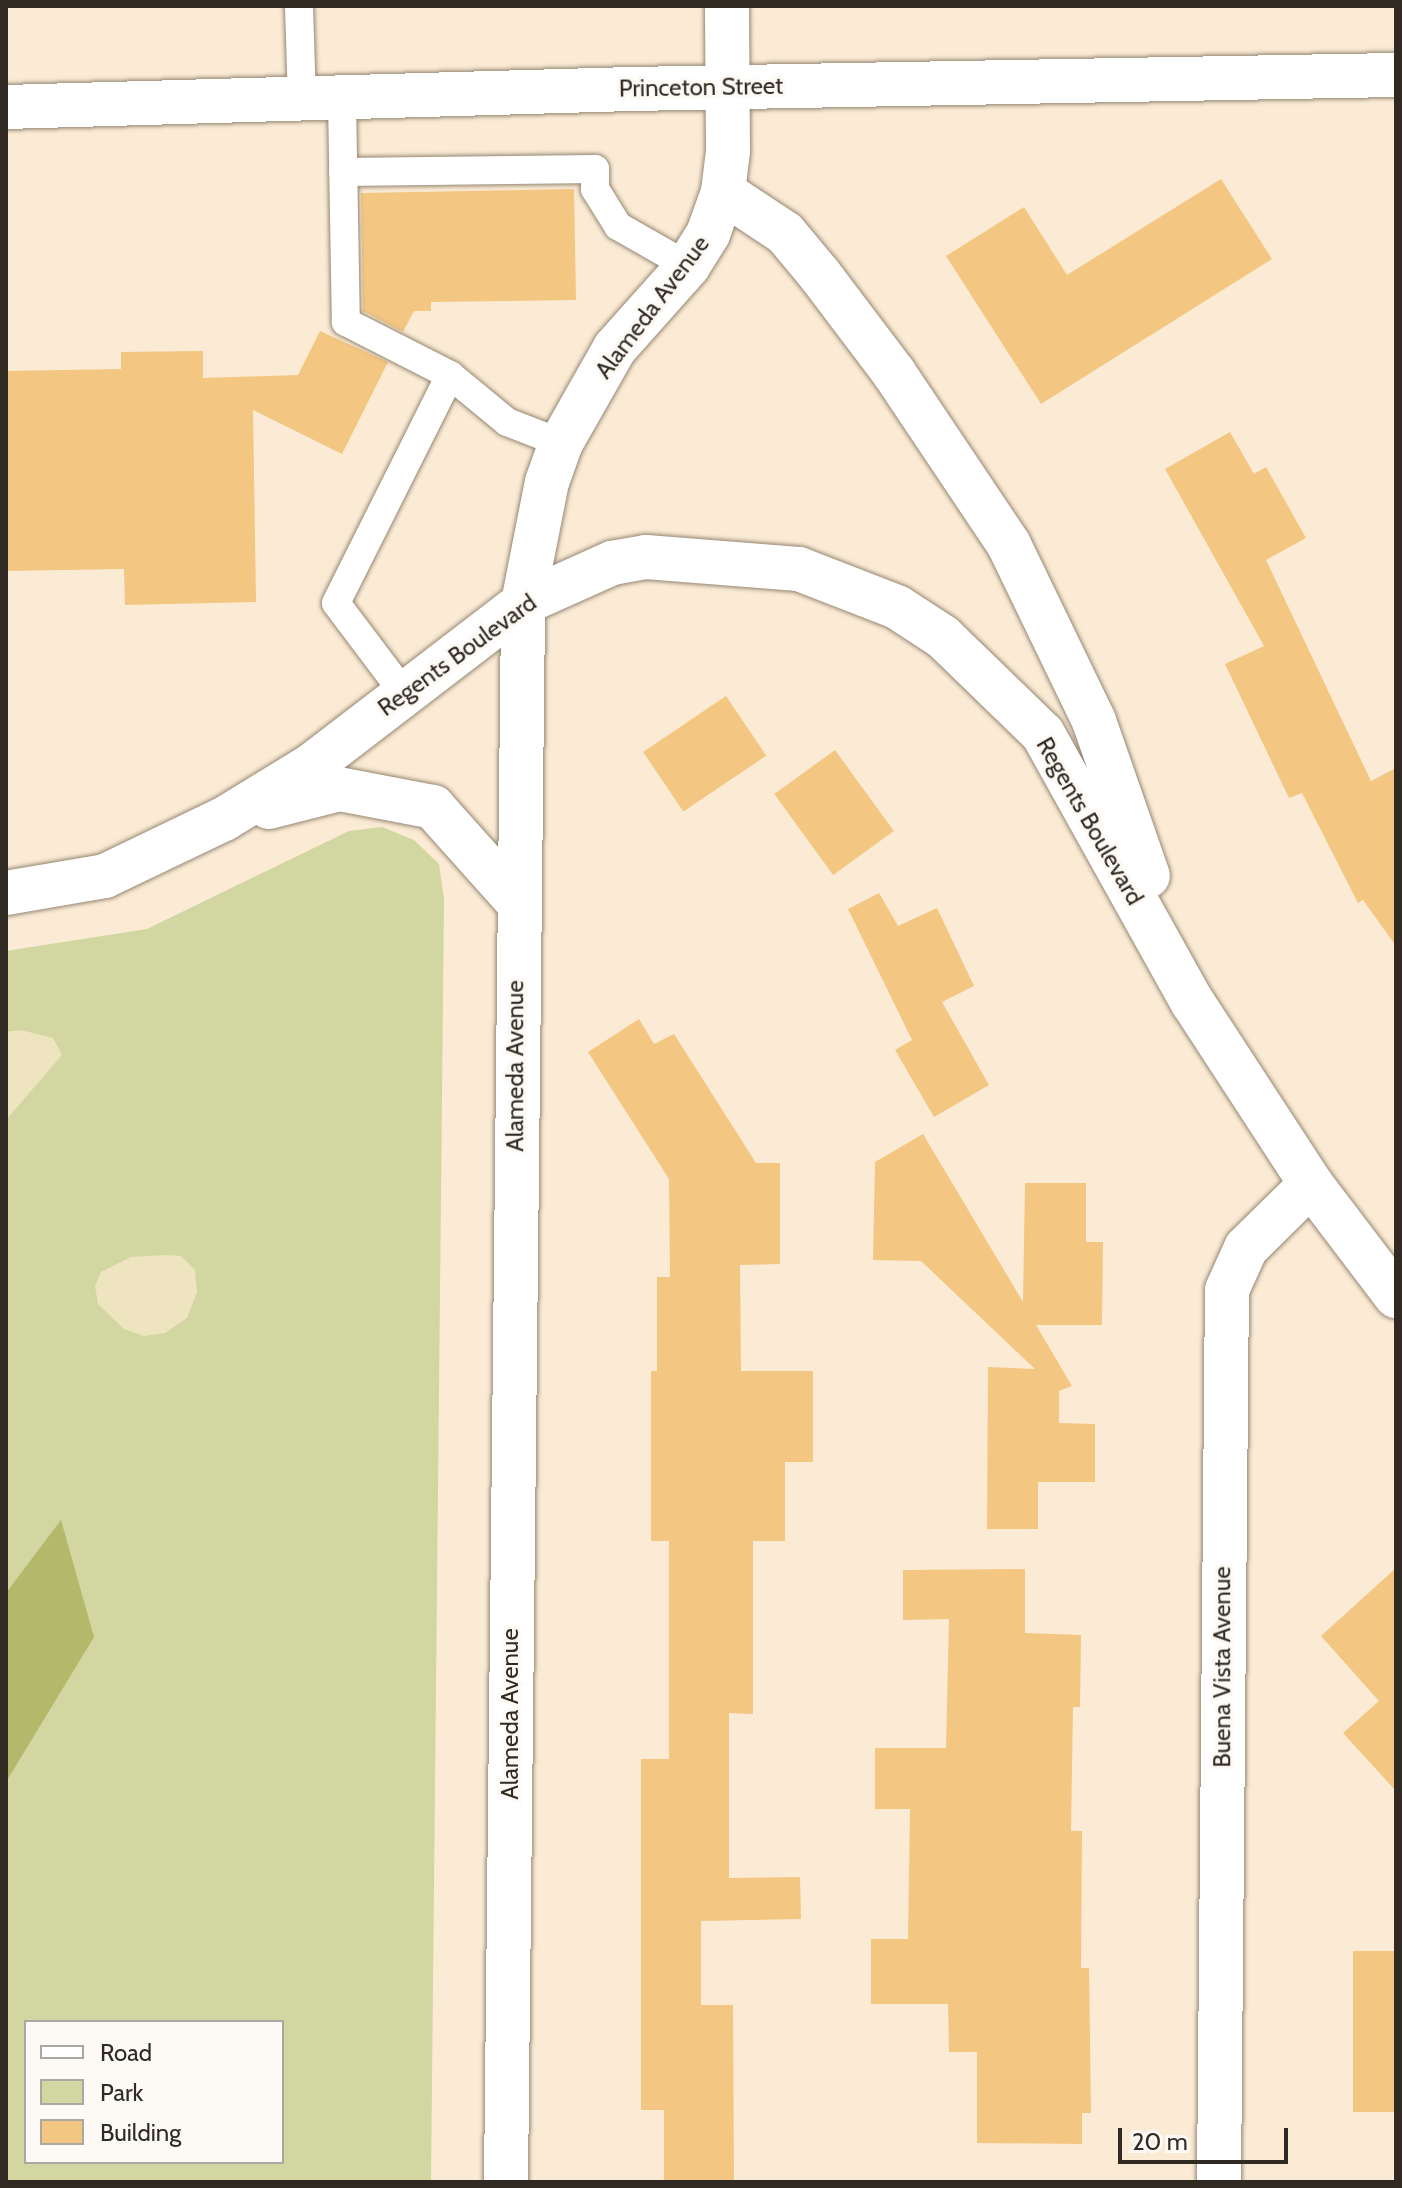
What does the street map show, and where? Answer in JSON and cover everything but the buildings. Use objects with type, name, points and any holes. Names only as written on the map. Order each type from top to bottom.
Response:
[{"type":"street","name":"Alameda Avenue","points":[[506,2182],[517,901],[523,603],[547,482],[561,443],[615,348],[688,266],[708,234],[723,192],[727,6]]},
{"type":"street","name":"Princeton Street","points":[[6,107],[727,88],[1396,75]]},
{"type":"street","points":[[723,192],[785,233],[820,275],[894,373],[1009,545],[1094,721],[1193,1003]]},
{"type":"street","name":"Regents Boulevard","points":[[6,893],[105,876],[224,819],[312,765],[403,692],[523,603],[612,563],[646,557],[799,569],[897,607],[943,637],[1043,734],[1193,1003],[1311,1184],[1396,1296]]},
{"type":"street","points":[[224,819],[339,789],[433,807],[517,901]]},
{"type":"street","name":"Buena Vista Avenue","points":[[1219,2182],[1227,1290],[1246,1248],[1311,1184]]},
{"type":"lane","points":[[299,6],[343,172],[346,322],[450,375],[507,422],[561,443]]},
{"type":"lane","points":[[343,172],[595,169],[595,189],[618,226],[688,266]]},
{"type":"lane","points":[[403,692],[336,603],[450,375]]},
{"type":"green space","points":[[382,827],[414,840],[439,864],[444,899],[431,2182],[6,2182],[6,951],[147,929],[349,831]]},
{"type":"green space","points":[[61,1520],[94,1637],[6,1782],[6,1593]]},
{"type":"sand","points":[[21,1030],[53,1038],[62,1055],[6,1120],[6,1032]]},
{"type":"sand","points":[[181,1256],[195,1270],[197,1292],[187,1318],[165,1333],[144,1336],[124,1329],[98,1304],[95,1286],[101,1272],[131,1257]]}]
